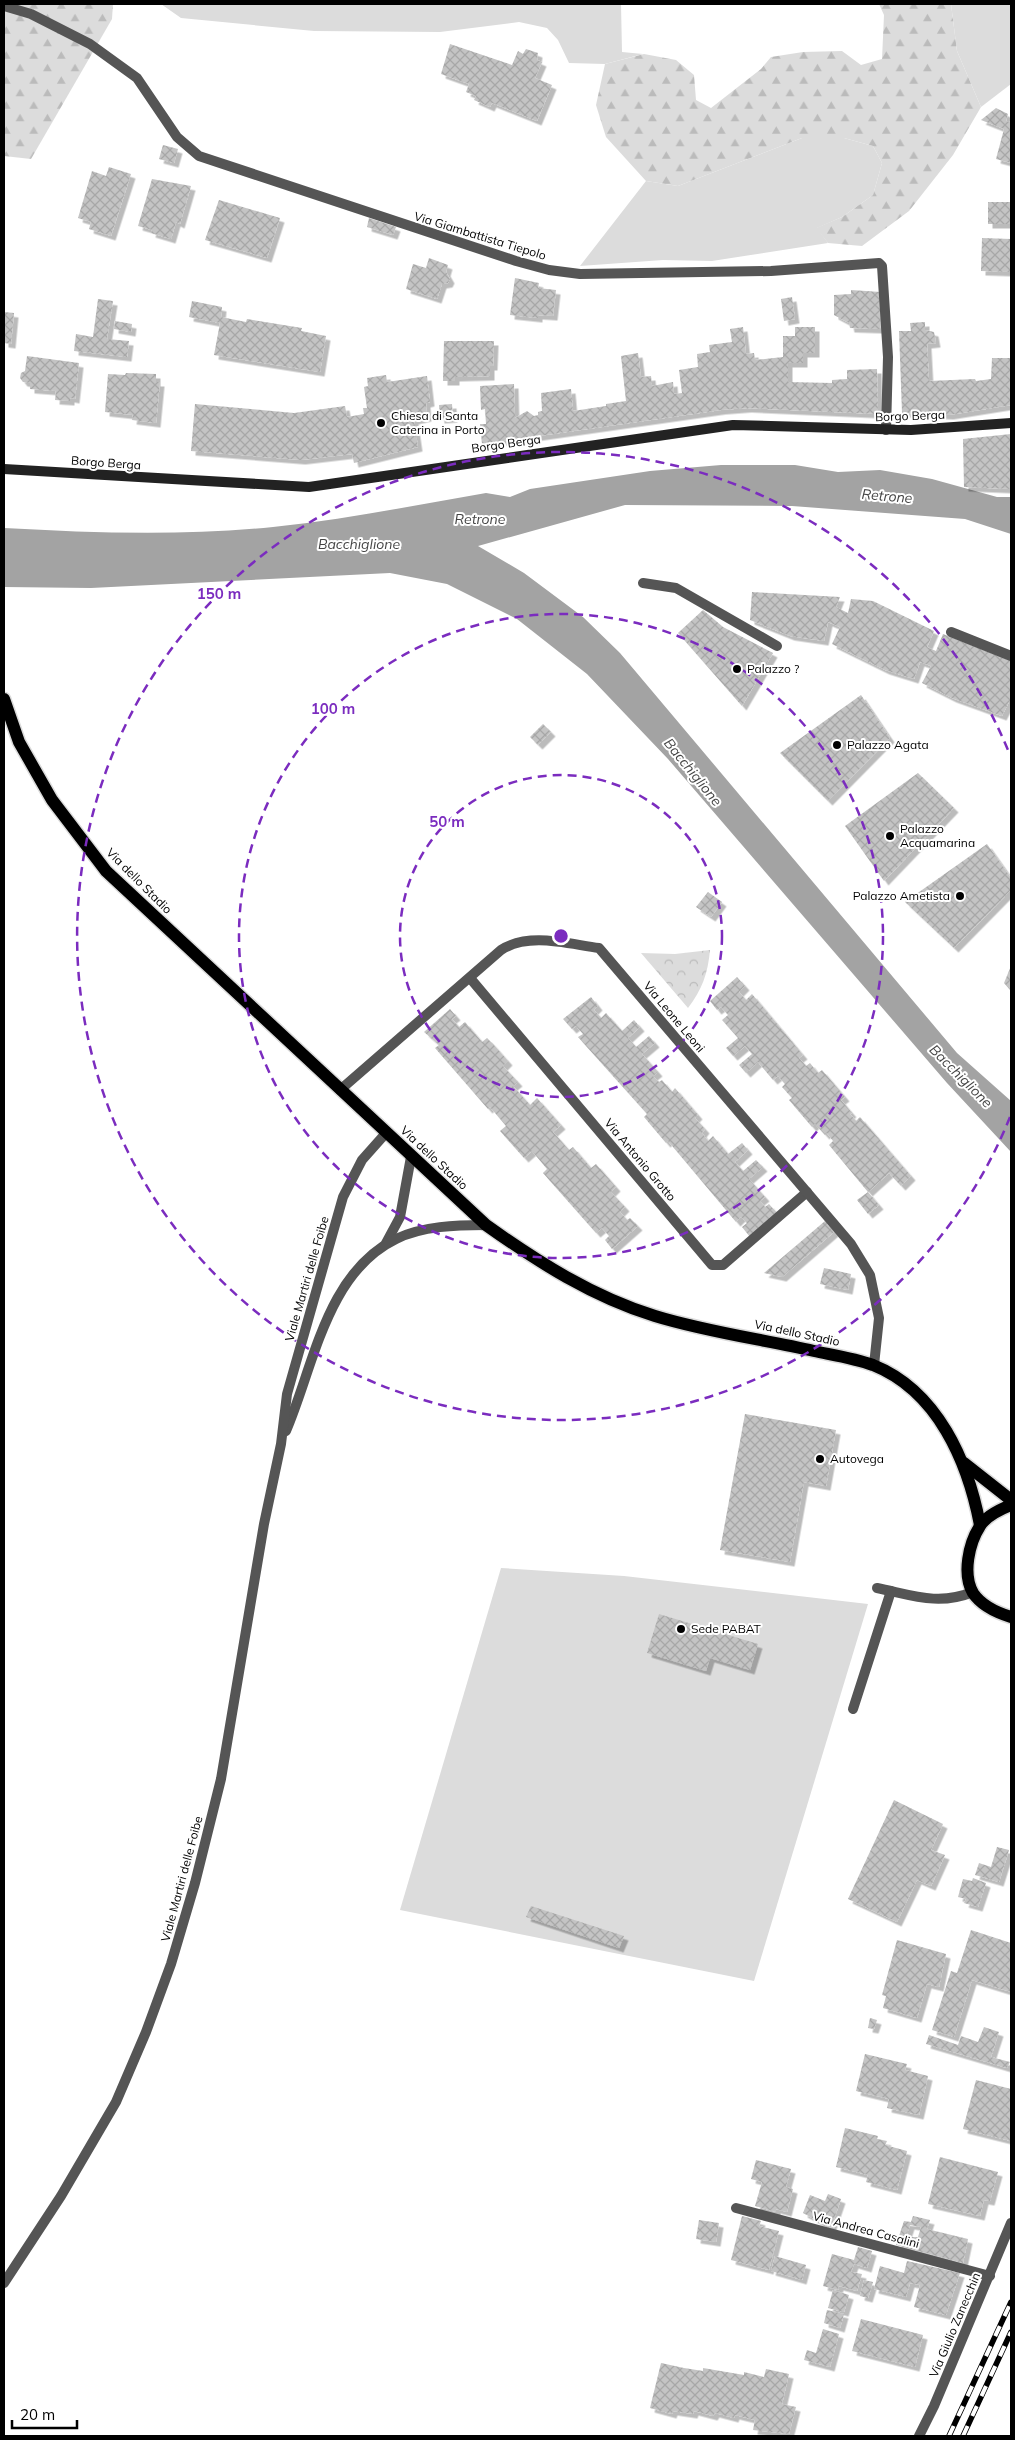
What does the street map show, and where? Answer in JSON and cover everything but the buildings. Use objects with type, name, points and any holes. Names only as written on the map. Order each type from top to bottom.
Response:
[{"type":"main road","name":"Borgo Berga","points":[[4,469],[309,487],[733,425],[886,430],[1011,423]]},
{"type":"main road","name":"Via dello Stadio","points":[[4,699],[19,742],[52,800],[106,870],[411,1157],[486,1225],[537,1262],[626,1307],[684,1325],[842,1356],[874,1365],[897,1379],[925,1402],[937,1416],[964,1463],[975,1496],[980,1525]]},
{"type":"main road","name":"Via dello Stadio","points":[[964,1463],[1011,1500]]},
{"type":"main road","points":[[1011,1505],[1000,1510],[980,1525],[972,1542],[968,1561],[973,1592],[992,1609],[1011,1617]]},
{"type":"street","name":"Via Giambattista Tiepolo","points":[[4,6],[31,14],[90,44],[137,78],[177,137],[199,156],[516,261],[548,270],[580,274],[771,271],[879,263],[882,266],[888,357],[886,430]]},
{"type":"street","points":[[643,583],[676,588],[777,646]]},
{"type":"street","points":[[951,632],[1011,656]]},
{"type":"street","name":"Via Leone Leoni","points":[[340,1090],[501,950],[512,943],[530,940],[599,948],[851,1244],[870,1275],[879,1318],[874,1365]]},
{"type":"street","name":"Via Antonio Grotto","points":[[470,978],[712,1265],[723,1265],[807,1192]]},
{"type":"street","name":"Viale Martiri delle Foibe","points":[[4,2283],[61,2196],[116,2102],[146,2032],[171,1964],[195,1883],[221,1779],[264,1524],[281,1444],[287,1394],[343,1198],[362,1160],[386,1133]]},
{"type":"street","name":"Viale Martiri delle Foibe","points":[[382,1248],[392,1234],[400,1217],[411,1157]]},
{"type":"street","name":"Viale Martiri delle Foibe","points":[[281,1444],[300,1398],[330,1310],[347,1280],[382,1248],[397,1238],[416,1232],[458,1225],[486,1225]]},
{"type":"street","points":[[877,1588],[938,1600],[959,1598],[973,1592]]},
{"type":"street","points":[[853,1709],[891,1590]]},
{"type":"street","name":"Via Andrea Casalini","points":[[736,2208],[990,2276]]},
{"type":"street","name":"Via Giulio Zanecchin","points":[[919,2436],[990,2276],[1011,2223]]},
{"type":"green space","points":[[4,4],[113,4],[112,19],[31,159],[4,156]]},
{"type":"green space","points":[[161,4],[621,4],[622,52],[643,54],[605,64],[569,63],[558,40],[547,28],[519,22],[440,32],[314,31],[181,18]]},
{"type":"green space","points":[[879,4],[951,4],[957,51],[981,107],[953,155],[909,211],[862,246],[828,243],[816,228],[842,217],[873,195],[882,163],[873,146],[844,138],[802,138],[678,186],[646,181],[606,137],[596,105],[605,64],[644,54],[676,60],[694,75],[696,100],[711,108],[761,69],[771,57],[803,52],[842,51],[861,65],[882,59],[884,15]]},
{"type":"green space","points":[[951,4],[1011,4],[1011,84],[981,107],[957,51]]},
{"type":"green space","points":[[802,138],[844,138],[873,146],[882,163],[873,195],[842,217],[817,228],[828,243],[712,261],[663,260],[580,266],[646,181],[678,186]]},
{"type":"green space","points":[[710,950],[704,981],[688,1008],[641,953],[675,954]]},
{"type":"green space","points":[[501,1568],[624,1576],[868,1604],[754,1981],[400,1910]]},
{"type":"water","name":"Bacchiglione","points":[[721,465],[795,465],[838,472],[880,470],[932,479],[997,497],[1011,497],[1011,534],[965,519],[792,506],[625,505],[478,546],[524,573],[583,617],[620,653],[957,1053],[1011,1101],[1011,1152],[947,1083],[668,759],[587,674],[517,619],[447,584],[390,573],[91,588],[4,587],[4,528],[138,533],[239,530],[300,524],[486,493],[510,497],[530,489],[650,471]]},
{"type":"railway","points":[[949,2436],[1011,2302]]},
{"type":"railway","points":[[963,2436],[1011,2332]]},
{"type":"place","name":"Chiesa di Santa Caterina in Porto","points":[[381,423]]},
{"type":"place","name":"Palazzo ?","points":[[737,669]]},
{"type":"place","name":"Palazzo Agata","points":[[837,745]]},
{"type":"place","name":"Palazzo Acquamarina","points":[[890,836]]},
{"type":"place","name":"Palazzo Ametista","points":[[960,896]]},
{"type":"place","name":"Autovega","points":[[820,1459]]},
{"type":"place","name":"Sede PABAT","points":[[681,1629]]},
{"type":"water label","name":"Retrone","points":[[887,496]]},
{"type":"water label","name":"Retrone","points":[[480,519]]}]
